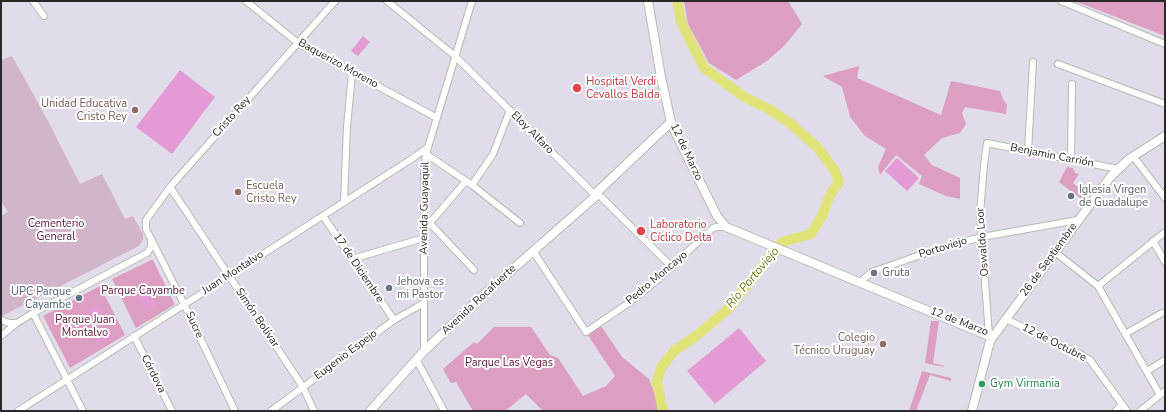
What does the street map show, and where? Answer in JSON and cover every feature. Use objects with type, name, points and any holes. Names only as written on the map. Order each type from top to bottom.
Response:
[{"type":"street","points":[[33,1],[44,16]]},
{"type":"street","name":"Baquerizo Moreno","points":[[246,1],[298,43],[436,118]]},
{"type":"street","name":"Eloy Alfaro","points":[[387,1],[455,56],[596,195],[672,267]]},
{"type":"street","name":"Avenida Guayaquil","points":[[424,351],[424,216],[426,151],[472,1]]},
{"type":"street","name":"12 de Marzo","points":[[648,1],[661,78],[672,124],[720,220],[726,227],[991,337]]},
{"type":"street","points":[[1061,1],[1165,44]]},
{"type":"street","name":"Cristo Rey","points":[[151,239],[146,229],[146,220],[170,187],[298,43],[331,2]]},
{"type":"street","points":[[1028,151],[1033,62]]},
{"type":"street","points":[[1058,64],[1165,104]]},
{"type":"street","points":[[344,202],[347,127],[352,72]]},
{"type":"street","points":[[1071,160],[1072,84]]},
{"type":"street","points":[[472,185],[493,154],[510,110]]},
{"type":"street","name":"Avenida Rocafuerte","points":[[370,411],[424,351],[672,124]]},
{"type":"street","name":"26 de Septiembre","points":[[973,411],[991,337],[1118,169],[1133,156],[1165,136]]},
{"type":"street","name":"Benjamin Carrión","points":[[988,143],[1118,169]]},
{"type":"street","name":"Oswaldo Loor","points":[[988,143],[981,192],[980,213],[991,337]]},
{"type":"street","points":[[426,151],[520,223]]},
{"type":"street","name":"Juan Montalvo","points":[[18,411],[26,409],[134,336],[426,151]]},
{"type":"street","points":[[1133,156],[1165,198]]},
{"type":"street","points":[[424,229],[466,181]]},
{"type":"street","name":"Simón Bolívar","points":[[170,187],[303,387],[314,411]]},
{"type":"street","name":"17 de Diciembre","points":[[323,216],[394,320]]},
{"type":"street","points":[[424,216],[474,270]]},
{"type":"street","name":"Portoviejo","points":[[860,282],[872,272],[938,249],[982,237],[1078,220]]},
{"type":"street","name":"Pedro Moncayo","points":[[533,251],[586,332],[630,302],[672,267],[714,228],[717,226],[726,227]]},
{"type":"street","points":[[1098,286],[1165,232]]},
{"type":"street","points":[[352,259],[424,238]]},
{"type":"street","points":[[147,253],[151,247],[151,239]]},
{"type":"street","name":"Sucre","points":[[151,239],[235,411]]},
{"type":"street","points":[[1153,241],[1165,262]]},
{"type":"street","points":[[1055,252],[1098,286],[1147,371],[1163,393],[1140,411]]},
{"type":"street","points":[[1,336],[17,323],[33,313],[147,253],[154,253],[160,257]]},
{"type":"street","name":"Eugenio Espejo","points":[[271,411],[394,320],[424,303]]},
{"type":"street","points":[[1125,334],[1162,312]]},
{"type":"street","points":[[33,313],[83,411]]},
{"type":"street","name":"12 de Octubre","points":[[1006,319],[1085,357],[1093,364],[1128,411]]},
{"type":"street","points":[[1,320],[9,323],[17,323]]},
{"type":"street","name":"Córdova","points":[[134,336],[172,411]]},
{"type":"street","points":[[416,359],[444,411]]},
{"type":"street","points":[[1147,371],[1165,360]]},
{"type":"street","points":[[1116,411],[1122,404]]},
{"type":"green space","points":[[684,1],[788,1],[802,24],[785,45],[767,61],[736,80],[709,63],[688,24]]},
{"type":"green space","points":[[1075,1],[1165,1],[1165,36]]},
{"type":"green space","points":[[363,36],[370,42],[358,56],[351,51]]},
{"type":"green space","name":"Cementerio General","points":[[12,56],[48,121],[80,184],[102,174],[125,219],[133,216],[143,234],[143,240],[139,246],[2,316],[1,216],[8,212],[1,201],[1,60]]},
{"type":"green space","points":[[859,66],[857,78],[941,115],[951,81],[1000,91],[1007,105],[1006,114],[965,107],[962,113],[966,124],[960,133],[942,138],[924,155],[932,165],[960,178],[960,199],[946,196],[919,184],[922,176],[896,155],[880,175],[878,167],[886,149],[865,136],[850,117],[842,87],[823,76]]},
{"type":"green space","points":[[180,70],[215,97],[172,154],[136,127]]},
{"type":"green space","points":[[897,158],[919,178],[907,191],[885,171]]},
{"type":"green space","points":[[1067,167],[1073,168],[1075,173],[1079,174],[1073,183],[1087,195],[1083,200],[1059,182]]},
{"type":"green space","name":"Parque Cayambe","points":[[153,260],[174,305],[136,328],[112,279]]},
{"type":"green space","name":"Parque Juan Montalvo","points":[[100,286],[125,335],[70,368],[43,316]]},
{"type":"green space","points":[[145,286],[157,305],[147,311],[135,292]]},
{"type":"green space","points":[[97,304],[105,318],[95,324],[86,309]]},
{"type":"green space","points":[[79,315],[85,326],[64,338],[58,327]]},
{"type":"green space","points":[[931,321],[939,321],[933,363],[944,367],[925,363]]},
{"type":"green space","name":"Parque Las Vegas","points":[[601,326],[622,357],[649,379],[661,411],[543,411],[526,394],[505,411],[473,411],[456,382],[451,383],[443,369],[474,342],[477,344],[494,327],[531,327],[550,355],[558,358],[583,396],[606,386],[615,376],[587,334]]},
{"type":"green space","points":[[109,327],[114,336],[98,345],[93,337]]},
{"type":"green space","points":[[739,328],[766,361],[715,404],[687,371]]},
{"type":"green space","points":[[922,371],[951,378],[951,381],[930,375],[916,411],[909,411]]},
{"type":"waterway","name":"Río Portoviejo","points":[[664,411],[657,382],[661,368],[674,351],[696,336],[727,310],[782,242],[811,234],[822,216],[830,195],[839,182],[835,171],[818,148],[791,124],[769,109],[746,98],[704,68],[681,22],[677,1]]},
{"type":"place","name":"Hospital Verdi Cevallos Balda","points":[[577,88]]},
{"type":"place","name":"Unidad Educativa Cristo Rey","points":[[135,110]]},
{"type":"place","name":"Escuela Cristo Rey","points":[[238,192]]},
{"type":"place","name":"Iglesia Virgen de Guadalupe","points":[[1071,196]]},
{"type":"place","name":"Laboratorio Cíclico Delta","points":[[641,231]]},
{"type":"place","name":"Gruta","points":[[874,273]]},
{"type":"place","name":"Jehova es mi Pastor","points":[[389,288]]},
{"type":"place","name":"UPC Parque Cayambe","points":[[79,298]]},
{"type":"place","name":"Colegio Técnico Uruguay","points":[[883,344]]},
{"type":"place","name":"Gym Virmania","points":[[982,384]]}]
